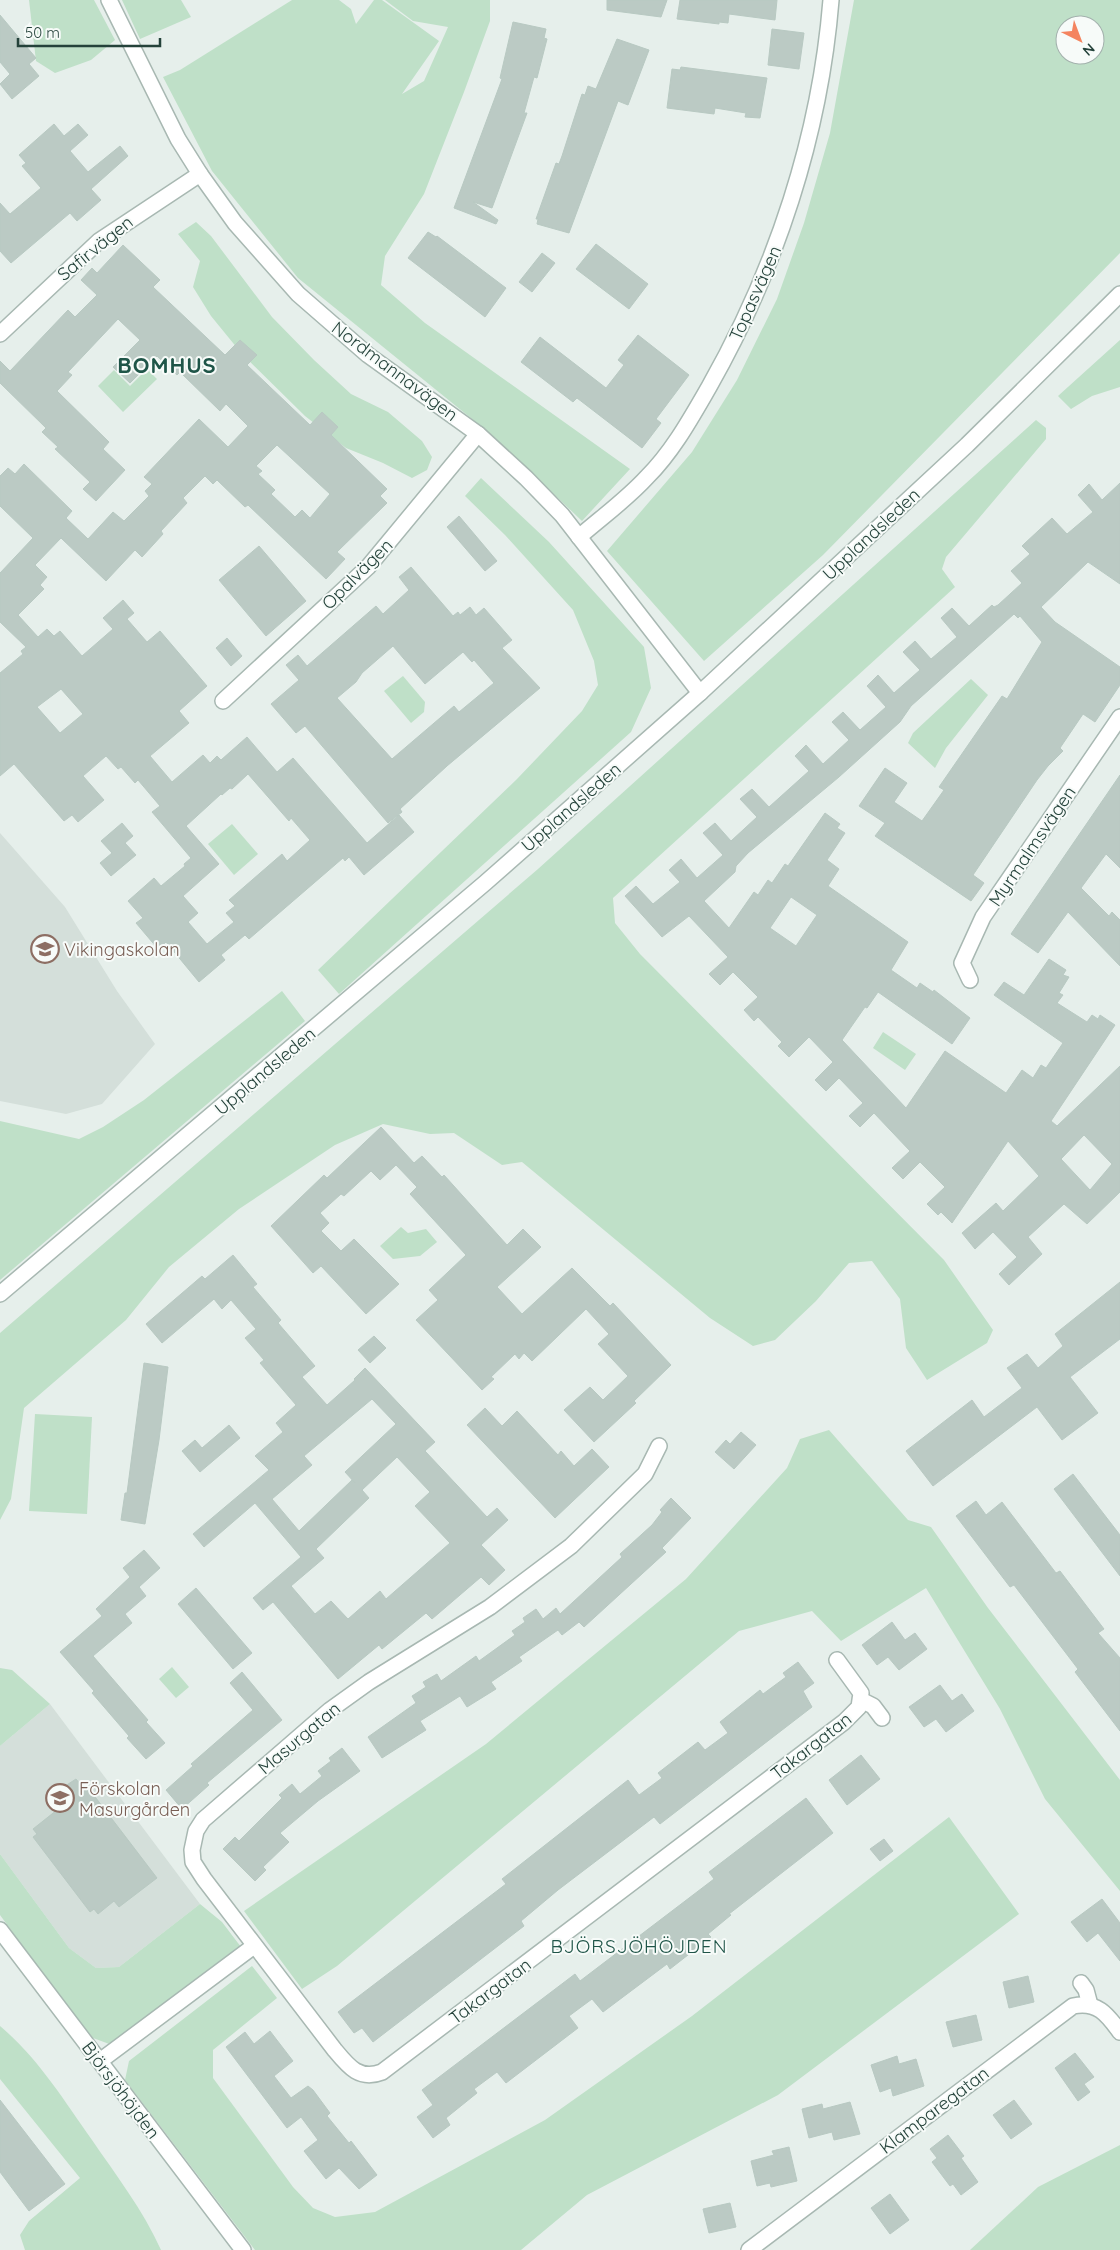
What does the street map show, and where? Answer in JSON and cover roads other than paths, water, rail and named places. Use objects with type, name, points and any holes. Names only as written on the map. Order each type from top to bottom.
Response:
[{"type":"street","name":"Nordmannavägen","points":[[109,0],[178,139],[200,174],[235,222],[298,294],[368,354],[478,434],[542,494],[579,537],[700,694]]},
{"type":"street","name":"Topasvägen","points":[[579,537],[647,478],[678,438],[729,351],[758,292],[778,240],[809,135],[831,0]]},
{"type":"street","name":"Safirvägen","points":[[0,334],[99,241],[200,174]]},
{"type":"street","name":"Upplandsleden","points":[[0,1294],[485,883],[700,694],[967,445],[1120,294]]},
{"type":"street","name":"Opalvägen","points":[[223,701],[368,567],[478,434]]},
{"type":"street","name":"Myrmalmsvägen","points":[[970,980],[962,963],[983,917],[1120,717]]},
{"type":"street","name":"Masurgatan","points":[[254,1946],[204,1879],[194,1862],[193,1840],[203,1820],[330,1710],[369,1682],[490,1607],[571,1546],[645,1474],[658,1446]]},
{"type":"street","name":"Takargatan","points":[[254,1946],[349,2067],[364,2075],[373,2076],[382,2072],[844,1722],[860,1707],[861,1700],[857,1685],[837,1660]]},
{"type":"street","name":"Takargatan","points":[[861,1700],[873,1706],[882,1718]]},
{"type":"street","name":"Björsjöhöjden","points":[[0,1930],[242,2250]]},
{"type":"street","points":[[100,2061],[254,1946]]},
{"type":"street","points":[[1081,1983],[1086,1990],[1090,2004],[1104,2012],[1120,2032]]},
{"type":"street","name":"Klamparegatan","points":[[749,2250],[1059,2015],[1073,2006],[1090,2004]]},
{"type":"place","name":"Vikingaskolan","points":[[45,949]]},
{"type":"place","name":"Förskolan Masurgården","points":[[60,1798]]},
{"type":"district","name":"BOMHUS","points":[[167,365]]},
{"type":"district","name":"BJÖRSJÖHÖJDEN","points":[[639,1946]]}]
